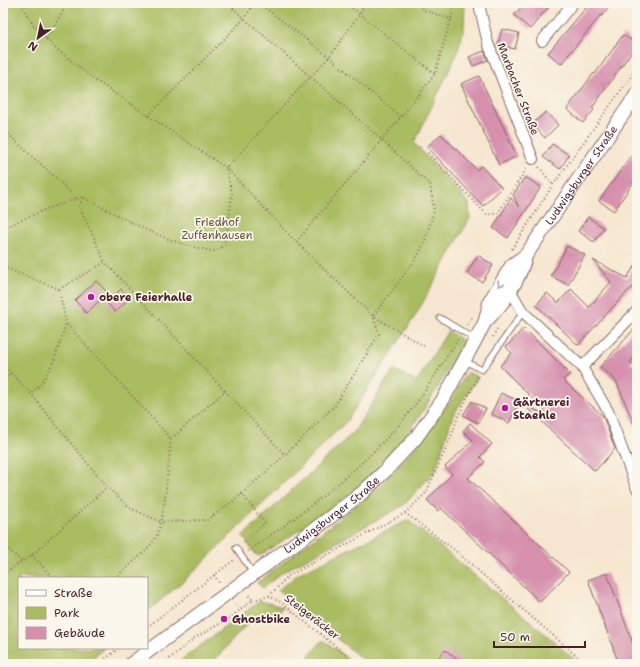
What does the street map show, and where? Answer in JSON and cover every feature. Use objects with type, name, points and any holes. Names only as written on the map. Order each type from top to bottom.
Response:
[{"type":"main road","name":"Ludwigsburger Straße","points":[[131,664],[362,492],[385,471],[419,433],[444,398],[485,322],[490,301],[512,265],[526,255],[637,94]]},
{"type":"main road","name":"Ludwigsburger Straße","points":[[485,322],[500,307],[522,271],[526,255]]},
{"type":"street","name":"Marbacher Straße","points":[[481,3],[480,9],[488,43],[533,159]]},
{"type":"street","points":[[542,41],[572,3]]},
{"type":"street","points":[[511,288],[516,302],[523,312],[582,367],[608,411],[637,489]]},
{"type":"street","points":[[582,367],[637,310]]},
{"type":"lane","points":[[464,361],[482,370],[523,312]]},
{"type":"lane","points":[[440,318],[476,339]]},
{"type":"lane","points":[[236,548],[253,573]]},
{"type":"path","points":[[20,3],[34,26],[46,40],[95,80],[226,168],[296,242],[373,316],[424,346]]},
{"type":"path","points":[[46,40],[68,3]]},
{"type":"path","points":[[227,3],[382,140],[430,185],[434,211],[424,243],[416,259],[373,316]]},
{"type":"path","points":[[148,116],[244,18],[255,3]]},
{"type":"path","points":[[259,3],[329,57],[401,117]]},
{"type":"path","points":[[346,3],[435,74]]},
{"type":"path","points":[[226,168],[329,57],[360,14],[365,3]]},
{"type":"path","points":[[415,3],[452,20]]},
{"type":"path","points":[[421,7],[422,3]]},
{"type":"path","points":[[296,242],[382,140],[435,74],[452,20],[455,3]]},
{"type":"path","points":[[512,250],[553,185],[637,68]]},
{"type":"path","points":[[3,128],[21,148],[66,188],[76,200]]},
{"type":"path","points":[[428,153],[487,215],[498,214],[533,159],[553,185]]},
{"type":"path","points":[[83,197],[137,226],[199,250],[215,251],[224,245],[228,235],[232,194],[226,168]]},
{"type":"path","points":[[3,228],[49,208],[83,197]]},
{"type":"path","points":[[83,197],[79,206],[105,262],[284,455]]},
{"type":"path","points":[[59,289],[105,262]]},
{"type":"path","points":[[3,268],[59,289]]},
{"type":"path","points":[[31,394],[43,382],[52,367],[66,323],[59,289]]},
{"type":"path","points":[[148,626],[241,555],[306,510],[368,457],[398,426],[423,394],[477,309]]},
{"type":"path","points":[[3,364],[31,394],[107,487],[130,508],[161,522],[207,520],[242,494],[335,404],[366,357],[379,334],[373,316]]},
{"type":"path","points":[[66,323],[170,438]]},
{"type":"path","points":[[490,342],[500,323]]},
{"type":"path","points":[[269,596],[288,576],[405,513],[426,493],[452,435],[458,416],[482,370]]},
{"type":"path","points":[[3,378],[10,372]]},
{"type":"path","points":[[116,577],[148,548],[156,538],[161,522],[170,438],[225,391]]},
{"type":"path","points":[[3,574],[32,555],[107,487]]},
{"type":"path","points":[[236,548],[265,523],[242,494]]},
{"type":"path","points":[[405,513],[452,548],[586,664]]},
{"type":"path","points":[[3,544],[21,561]]},
{"type":"path","points":[[32,555],[52,577]]},
{"type":"path","points":[[163,664],[195,638],[230,618],[253,600],[239,583]]},
{"type":"path","name":"Steigeräcker","points":[[253,600],[269,596],[282,603],[357,664]]},
{"type":"path","points":[[99,664],[118,649]]},
{"type":"green space","name":"Friedhof Zuffenhausen","points":[[3,3],[465,3],[464,29],[457,54],[414,143],[469,203],[470,218],[414,318],[346,422],[187,578],[148,611],[148,577],[18,577],[18,649],[103,649],[85,664],[3,664]]},
{"type":"green space","points":[[448,331],[464,342],[415,423],[392,453],[366,480],[322,514],[259,556],[254,553],[243,536],[354,432],[394,369],[416,382]]},
{"type":"green space","points":[[467,372],[478,377],[453,415],[435,471],[404,505],[281,573],[263,588],[257,583],[377,489],[420,442],[450,402]]},
{"type":"green space","points":[[408,520],[555,642],[579,664],[368,664],[278,590],[300,573]]},
{"type":"green space","points":[[260,601],[283,607],[278,615],[248,623],[211,664],[176,664]]},
{"type":"green space","points":[[323,640],[347,658],[342,664],[302,664]]},
{"type":"building","points":[[525,3],[552,3],[530,29],[514,15]]},
{"type":"building","points":[[590,3],[612,3],[561,64],[548,53]]},
{"type":"building","points":[[502,29],[519,33],[515,49],[498,45]]},
{"type":"building","points":[[623,35],[637,44],[592,108],[594,110],[583,123],[567,109],[594,73],[595,74]]},
{"type":"building","points":[[484,51],[488,60],[473,66],[469,57]]},
{"type":"building","points":[[479,76],[517,156],[499,165],[461,84]]},
{"type":"building","points":[[546,112],[558,125],[545,138],[532,124]]},
{"type":"building","points":[[441,134],[477,170],[481,166],[502,188],[483,206],[427,147]]},
{"type":"building","points":[[552,144],[569,155],[560,169],[543,157]]},
{"type":"building","points":[[637,148],[637,177],[614,211],[599,201]]},
{"type":"building","points":[[525,177],[541,187],[508,238],[493,228],[511,198],[519,207],[513,195]]},
{"type":"building","points":[[588,217],[604,228],[594,242],[578,231]]},
{"type":"building","points":[[567,246],[585,255],[568,285],[551,276]]},
{"type":"building","points":[[478,255],[493,265],[482,282],[467,273]]},
{"type":"building","points":[[593,260],[627,278],[637,262],[637,284],[627,292],[578,345],[536,305],[547,293],[558,303],[571,289],[589,307],[611,282]]},
{"type":"building","name":"obere Feierhalle","points":[[96,281],[108,293],[86,313],[75,300]]},
{"type":"building","points":[[121,289],[130,298],[115,312],[107,303]]},
{"type":"building","points":[[637,326],[637,355],[630,362],[637,368],[637,431],[616,381],[600,367]]},
{"type":"building","points":[[524,328],[570,374],[563,380],[603,416],[615,449],[595,471],[528,409],[529,407],[552,418],[500,366],[512,353],[506,347]]},
{"type":"building","name":"Gärtnerei Staehle","points":[[501,393],[518,401],[518,405],[509,423],[491,414]]},
{"type":"building","points":[[472,401],[486,409],[478,423],[463,415]]},
{"type":"building","points":[[470,423],[492,444],[480,457],[485,462],[468,478],[569,572],[540,602],[441,508],[438,511],[427,500],[452,474],[445,467],[473,440],[463,431]]},
{"type":"building","points":[[607,573],[637,655],[637,664],[619,664],[588,580]]},
{"type":"building","points":[[445,650],[465,664],[447,664],[438,658]]},
{"type":"place","name":"obere Feierhalle","points":[[91,297]]},
{"type":"place","name":"Gärtnerei Staehle","points":[[505,408]]},
{"type":"place","name":"Ghostbike","points":[[224,619]]}]
